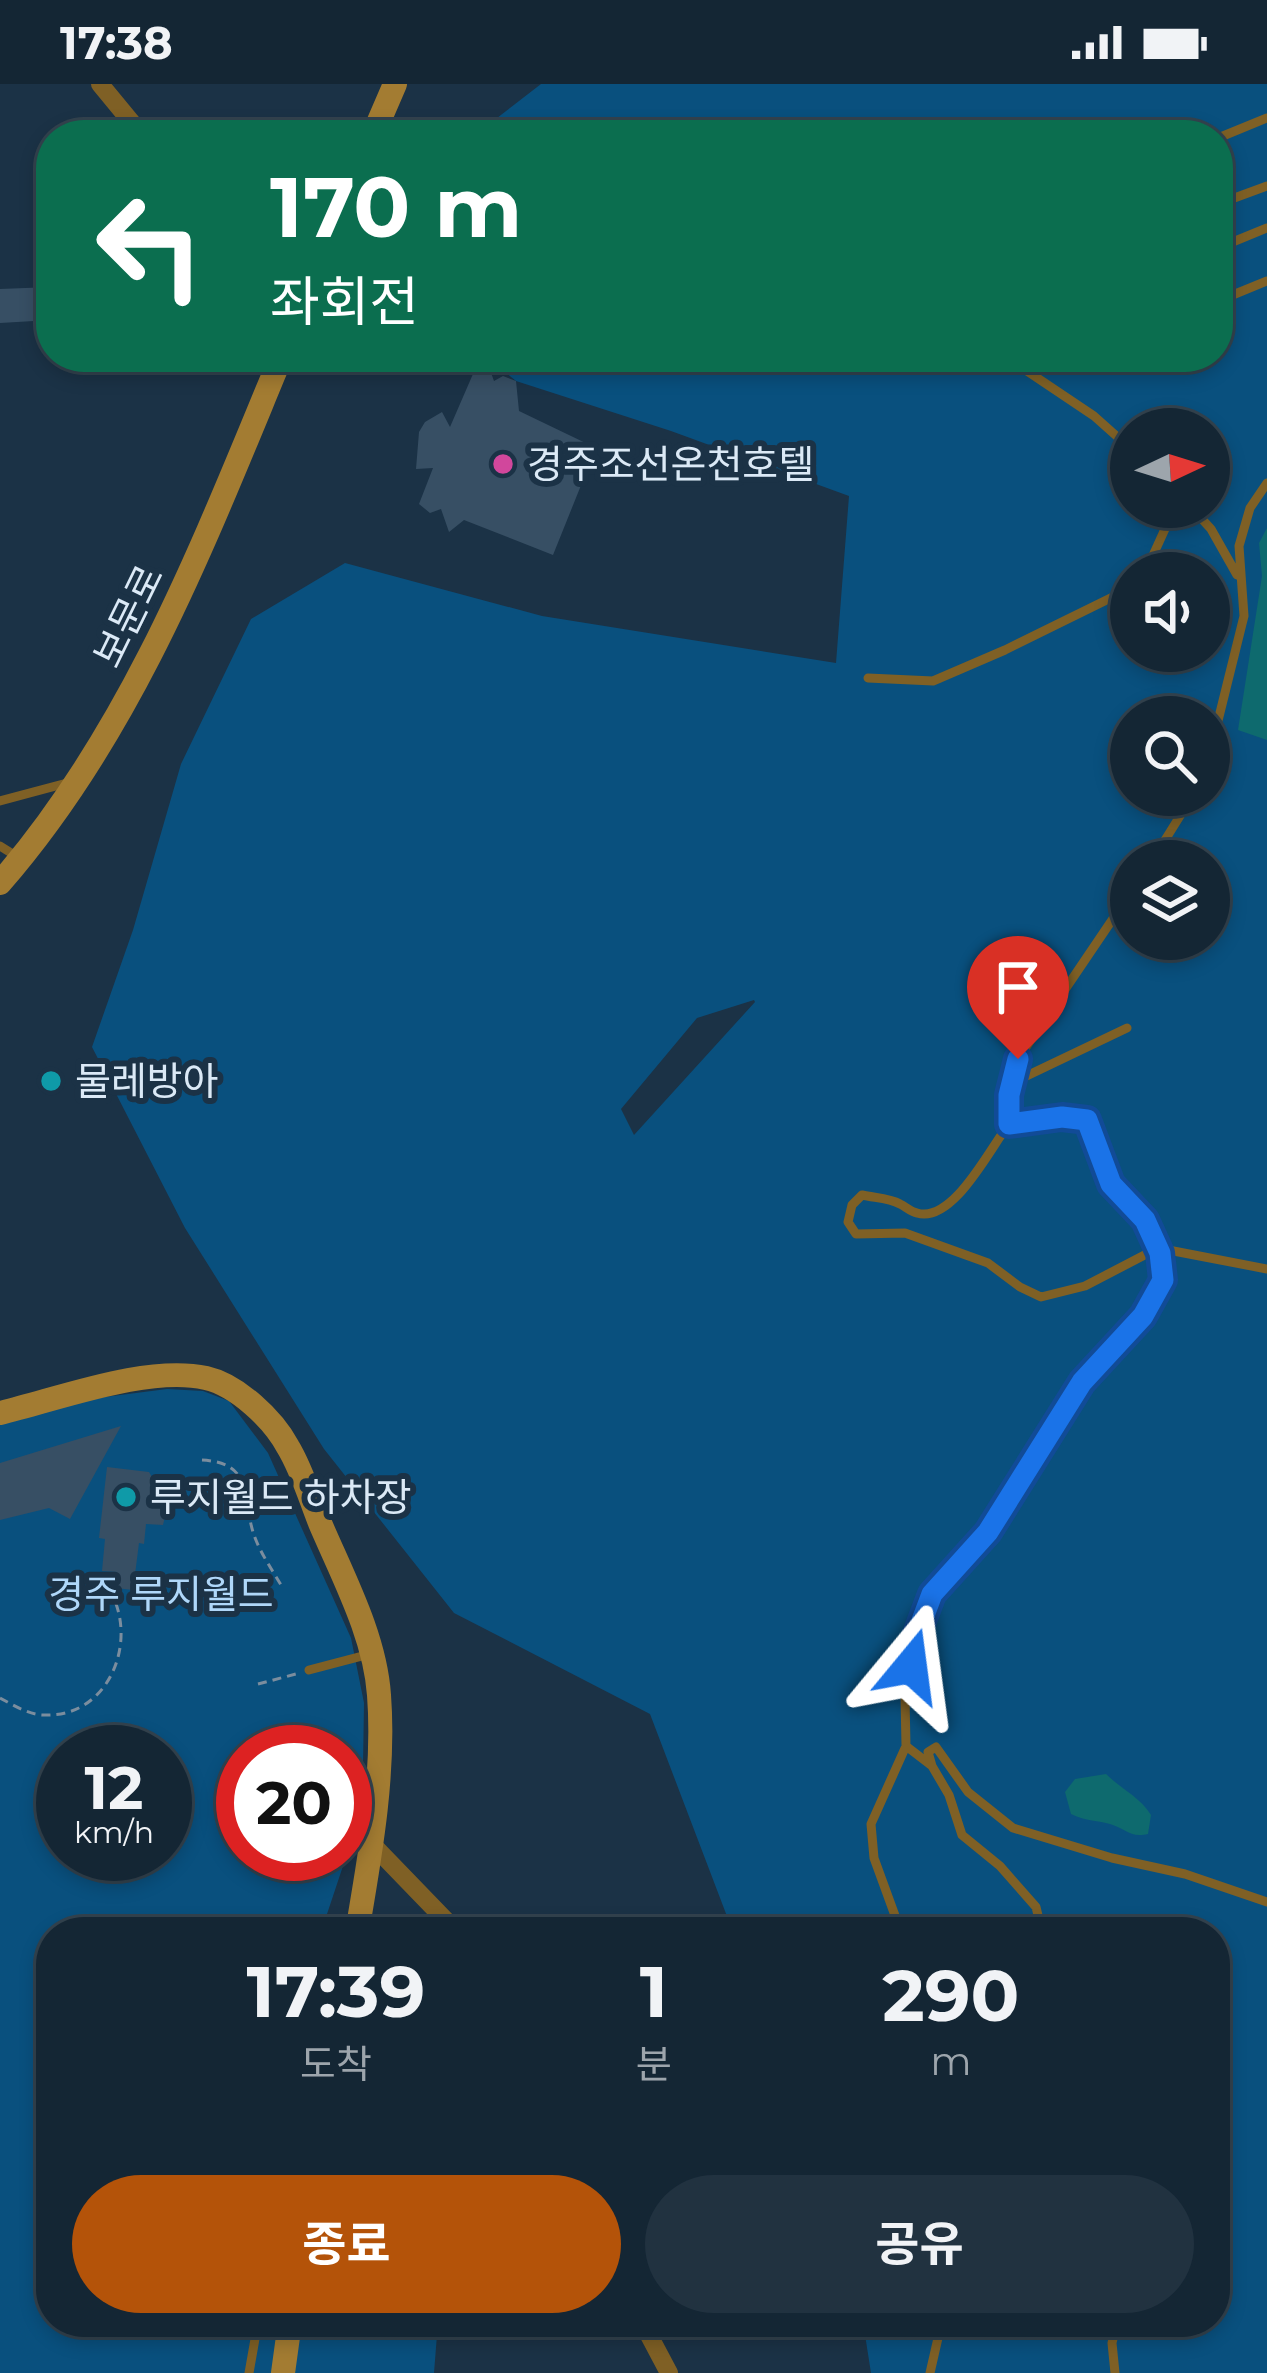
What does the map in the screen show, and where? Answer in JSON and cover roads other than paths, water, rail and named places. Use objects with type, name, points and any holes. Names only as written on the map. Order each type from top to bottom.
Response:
[{"type":"main road","points":[[379,120],[395,84]]},
{"type":"main road","name":"보문로","points":[[0,883],[10,852],[78,780],[146,668],[274,372]]},
{"type":"main road","points":[[0,1413],[172,1373],[210,1378],[262,1414],[288,1446],[364,1628],[379,1693],[372,1809]]},
{"type":"main road","points":[[356,1917],[363,1881]]},
{"type":"main road","points":[[281,2371],[287,2337]]},
{"type":"street","points":[[100,84],[130,120]]},
{"type":"street","points":[[372,1844],[442,1917]]},
{"type":"street","points":[[650,2337],[669,2373]]},
{"type":"lane","points":[[1233,132],[1267,118]]},
{"type":"lane","points":[[1233,198],[1267,186]]},
{"type":"lane","points":[[1233,242],[1267,228]]},
{"type":"lane","points":[[1233,295],[1267,281]]},
{"type":"lane","points":[[1029,372],[1110,430]]},
{"type":"lane","points":[[1224,696],[1244,616],[1239,546],[1250,508],[1267,483]]},
{"type":"lane","points":[[1209,528],[1239,580]]},
{"type":"lane","points":[[868,678],[933,681],[1110,598]]},
{"type":"lane","points":[[0,801],[78,780]]},
{"type":"lane","points":[[1110,923],[1018,1059],[1009,1124],[984,1167],[960,1188],[951,1205],[934,1214],[918,1214],[895,1201],[862,1196],[852,1204],[848,1222],[856,1234],[905,1232],[988,1262],[1041,1297],[1085,1286],[1158,1248],[1267,1269]]},
{"type":"lane","points":[[1012,1083],[1127,1028]]},
{"type":"lane","points":[[896,1917],[874,1858],[871,1824],[906,1747],[905,1697],[917,1634],[932,1594],[988,1532],[1082,1382],[1143,1316],[1163,1280],[1158,1248],[1145,1220],[1111,1184],[1087,1120],[1062,1117],[1009,1124]]},
{"type":"lane","points":[[309,1670],[370,1654]]},
{"type":"lane","points":[[906,1747],[932,1766]]},
{"type":"lane","points":[[1039,1917],[1036,1906],[1000,1866],[962,1835],[928,1752],[936,1747],[968,1792],[1012,1828],[1185,1874],[1267,1902]]},
{"type":"lane","points":[[249,2373],[255,2337]]},
{"type":"lane","points":[[930,2373],[939,2337]]},
{"type":"lane","points":[[1113,2337],[1115,2373]]},
{"type":"place","name":"경주조선온천호텔","points":[[503,464]]},
{"type":"place","name":"물레방아","points":[[51,1081]]},
{"type":"place","name":"루지월드 하차장","points":[[126,1497]]},
{"type":"park label","name":"경주 루지월드","points":[[161,1594]]}]
